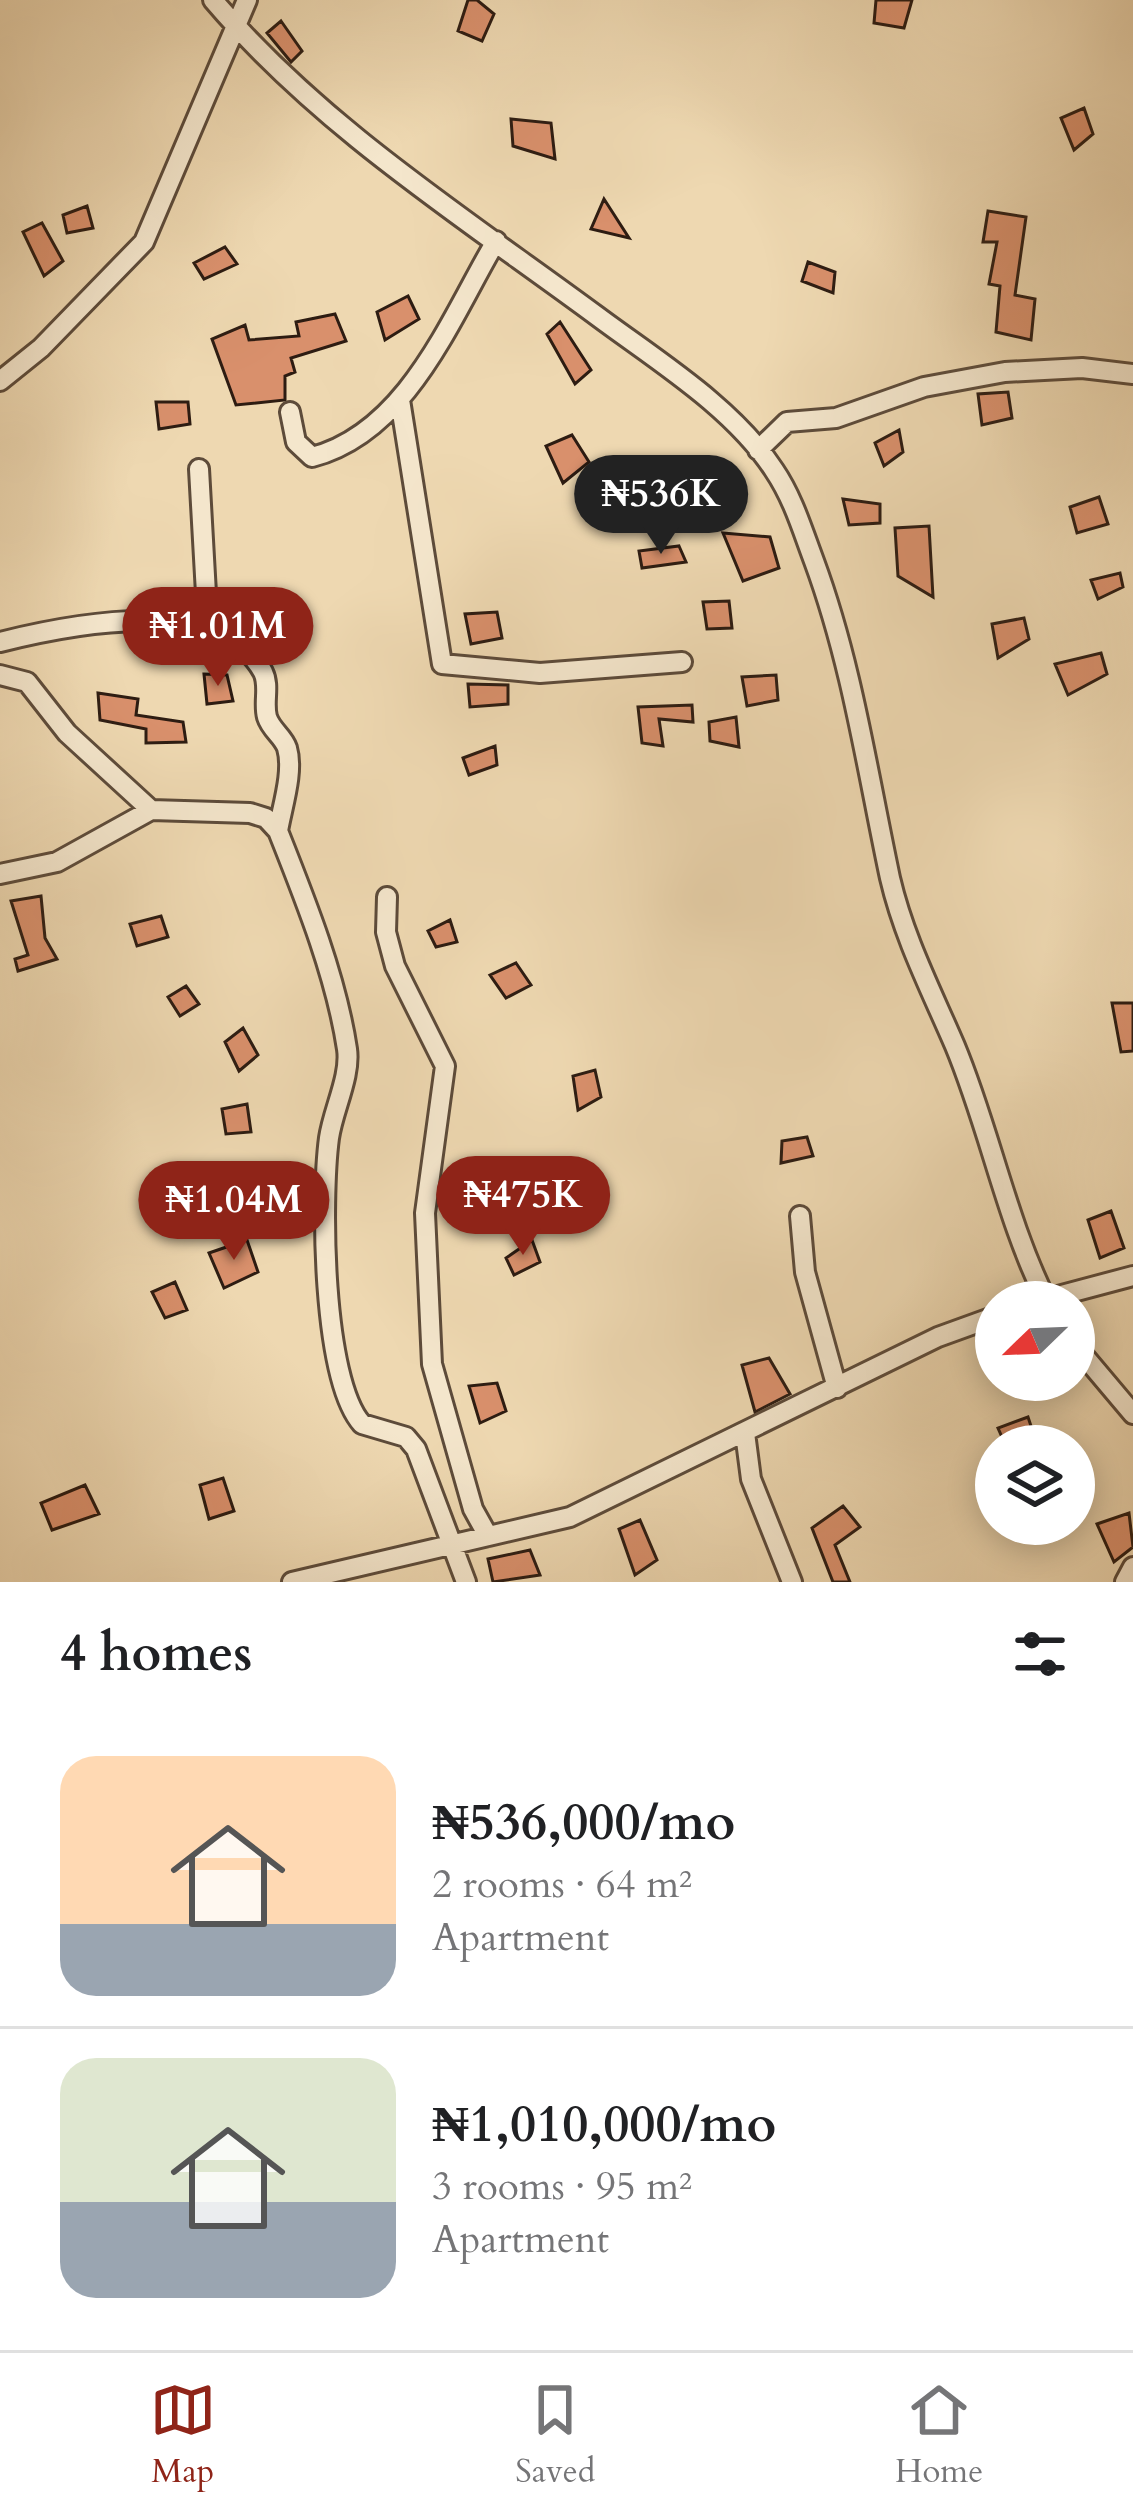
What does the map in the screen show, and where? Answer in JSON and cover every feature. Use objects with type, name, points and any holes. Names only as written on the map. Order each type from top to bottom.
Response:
[{"type":"street","points":[[212,0],[354,139],[686,384],[758,450],[789,494],[818,572],[861,721],[901,915],[1036,1281]]},
{"type":"street","points":[[0,381],[41,348],[144,242],[232,23],[247,0]]},
{"type":"street","points":[[290,412],[296,442],[312,457],[368,426],[400,400],[496,241]]},
{"type":"street","points":[[758,450],[787,422],[836,418],[924,387],[1005,372],[1082,368],[1133,374]]},
{"type":"street","points":[[400,400],[442,664],[540,673],[682,662]]},
{"type":"street","points":[[199,469],[208,629]]},
{"type":"street","points":[[0,642],[84,624],[187,622],[208,629],[252,657],[267,681],[266,713],[285,742],[289,760],[278,831]]},
{"type":"street","points":[[0,674],[27,682],[68,733],[151,810]]},
{"type":"street","points":[[0,874],[57,862],[151,810],[250,813],[266,818],[278,831],[314,932],[349,1054],[328,1145],[331,1341],[352,1413],[362,1424],[406,1437],[416,1449],[466,1582]]},
{"type":"street","points":[[386,897],[386,932],[395,966],[446,1066],[425,1213],[432,1364],[473,1509],[488,1536]]},
{"type":"street","points":[[800,1216],[806,1272],[837,1388]]},
{"type":"street","points":[[1095,1287],[1133,1276]]},
{"type":"street","points":[[292,1582],[570,1516],[938,1337],[975,1324]]},
{"type":"street","points":[[1095,1369],[1133,1414]]},
{"type":"street","points":[[745,1433],[751,1479],[791,1582]]},
{"type":"street","points":[[1125,1582],[1133,1567]]},
{"type":"building","points":[[468,0],[477,0],[494,14],[482,41],[458,31]]},
{"type":"building","points":[[876,0],[912,0],[904,28],[874,23]]},
{"type":"building","points":[[281,21],[302,51],[291,62],[267,33]]},
{"type":"building","points":[[1084,108],[1093,134],[1074,150],[1061,118]]},
{"type":"building","points":[[511,119],[551,123],[555,159],[513,146]]},
{"type":"building","points":[[604,199],[629,238],[591,229]]},
{"type":"building","points":[[87,206],[93,228],[67,233],[63,215]]},
{"type":"building","points":[[988,211],[1026,217],[1015,295],[1035,299],[1031,340],[996,332],[1000,286],[989,284],[997,242],[983,242]]},
{"type":"building","points":[[42,223],[63,261],[44,276],[23,232]]},
{"type":"building","points":[[225,247],[237,264],[204,279],[194,263]]},
{"type":"building","points":[[808,262],[835,272],[833,293],[802,281]]},
{"type":"building","points":[[408,296],[419,319],[385,340],[377,312]]},
{"type":"building","points":[[335,314],[346,341],[291,358],[295,372],[285,376],[285,400],[236,405],[212,339],[245,325],[249,340],[299,336],[296,322]]},
{"type":"building","points":[[560,322],[591,370],[575,384],[547,334]]},
{"type":"building","points":[[1008,392],[1012,418],[982,425],[978,394]]},
{"type":"building","points":[[156,402],[188,402],[190,424],[159,429]]},
{"type":"building","points":[[899,430],[903,452],[884,466],[875,443]]},
{"type":"building","points":[[572,435],[589,462],[563,483],[546,446]]},
{"type":"building","points":[[1099,497],[1108,524],[1077,533],[1070,507]]},
{"type":"building","points":[[843,499],[880,504],[880,523],[849,525]]},
{"type":"building","points":[[929,526],[933,597],[898,576],[895,528]]},
{"type":"building","points":[[723,533],[770,537],[779,568],[743,581]]},
{"type":"building","points":[[679,546],[686,562],[642,568],[639,551]]},
{"type":"building","points":[[1120,573],[1123,587],[1098,599],[1091,580]]},
{"type":"building","points":[[729,601],[732,628],[707,629],[703,602]]},
{"type":"building","points":[[497,612],[502,638],[471,644],[465,614]]},
{"type":"building","points":[[1024,618],[1029,639],[998,658],[992,624]]},
{"type":"building","points":[[1101,653],[1107,674],[1068,695],[1055,664]]},
{"type":"building","points":[[204,674],[227,675],[233,701],[207,704]]},
{"type":"building","points":[[776,675],[778,700],[747,706],[742,677]]},
{"type":"building","points":[[468,684],[508,685],[508,704],[470,707]]},
{"type":"building","points":[[98,693],[138,699],[136,715],[183,722],[186,742],[146,743],[146,729],[100,720]]},
{"type":"building","points":[[692,705],[693,722],[659,719],[663,746],[642,743],[638,707]]},
{"type":"building","points":[[736,717],[739,747],[710,741],[709,722]]},
{"type":"building","points":[[495,746],[497,765],[469,775],[463,758]]},
{"type":"building","points":[[41,896],[45,938],[57,959],[18,971],[15,959],[28,955],[11,901]]},
{"type":"building","points":[[161,916],[168,937],[137,946],[130,924]]},
{"type":"building","points":[[450,920],[457,942],[436,947],[428,931]]},
{"type":"building","points":[[516,963],[531,985],[506,998],[490,975]]},
{"type":"building","points":[[186,986],[199,1004],[180,1016],[168,997]]},
{"type":"building","points":[[1112,1003],[1133,1003],[1133,1051],[1121,1052]]},
{"type":"building","points":[[243,1028],[258,1055],[239,1071],[225,1042]]},
{"type":"building","points":[[595,1070],[601,1097],[578,1110],[573,1076]]},
{"type":"building","points":[[247,1104],[251,1132],[226,1134],[222,1109]]},
{"type":"building","points":[[807,1137],[813,1156],[781,1163],[782,1141]]},
{"type":"building","points":[[1111,1211],[1124,1248],[1100,1258],[1088,1220]]},
{"type":"building","points":[[247,1240],[258,1272],[224,1288],[209,1253]]},
{"type":"building","points":[[532,1240],[540,1262],[514,1275],[506,1258]]},
{"type":"building","points":[[175,1282],[187,1310],[165,1318],[152,1292]]},
{"type":"building","points":[[769,1358],[790,1394],[755,1412],[742,1365]]},
{"type":"building","points":[[497,1383],[506,1411],[480,1423],[469,1386]]},
{"type":"building","points":[[1028,1417],[1031,1425],[1006,1425]]},
{"type":"building","points":[[223,1478],[234,1511],[209,1519],[200,1485]]},
{"type":"building","points":[[85,1485],[99,1514],[52,1530],[41,1503]]},
{"type":"building","points":[[843,1506],[860,1527],[835,1545],[850,1582],[833,1582],[812,1528]]},
{"type":"building","points":[[1129,1513],[1133,1547],[1114,1562],[1097,1524]]},
{"type":"building","points":[[640,1520],[657,1560],[635,1575],[619,1529]]},
{"type":"building","points":[[530,1550],[540,1575],[493,1582],[488,1559]]}]
